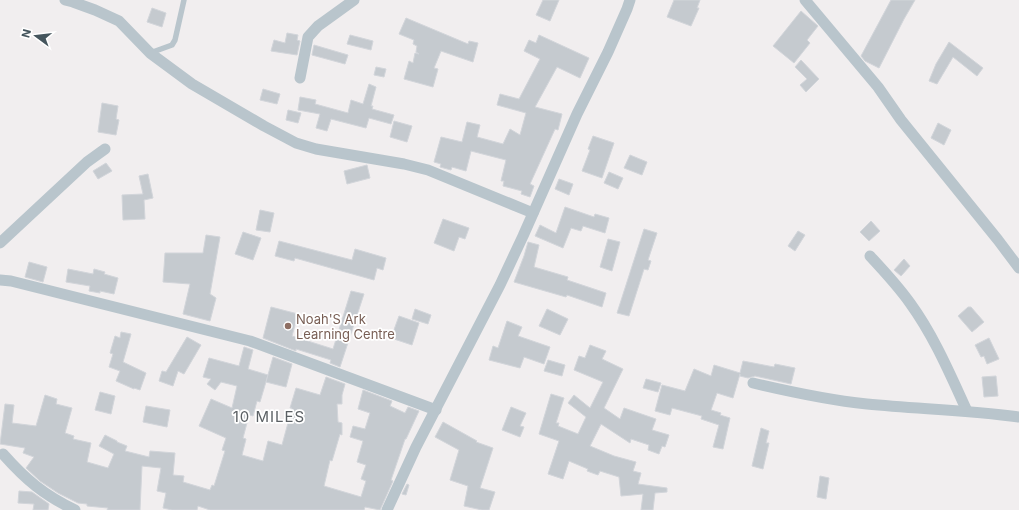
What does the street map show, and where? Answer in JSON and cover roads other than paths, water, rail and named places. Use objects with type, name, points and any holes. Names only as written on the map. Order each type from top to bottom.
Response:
[{"type":"street","points":[[65,0],[95,10],[119,21],[150,53],[192,84],[264,126],[296,142],[316,149],[404,164],[428,170],[533,213]]},
{"type":"street","points":[[300,78],[308,36],[318,26],[354,0]]},
{"type":"street","points":[[387,510],[402,476],[500,285],[577,114],[621,24],[630,0]]},
{"type":"street","points":[[805,0],[878,87],[901,120],[1019,268]]},
{"type":"street","points":[[0,243],[87,162],[105,149]]},
{"type":"street","points":[[870,256],[910,303],[924,323],[967,411]]},
{"type":"street","points":[[0,280],[11,281],[250,341],[436,410]]},
{"type":"street","points":[[753,383],[798,394],[867,404],[967,411],[1019,417]]},
{"type":"street","points":[[4,454],[21,474],[39,490],[75,510]]},
{"type":"lane","points":[[150,53],[172,45],[175,40],[184,0]]},
{"type":"place","name":"Noah'S Ark Learning Centre","points":[[288,326]]},
{"type":"district","name":"10 MILES","points":[[269,416]]}]
